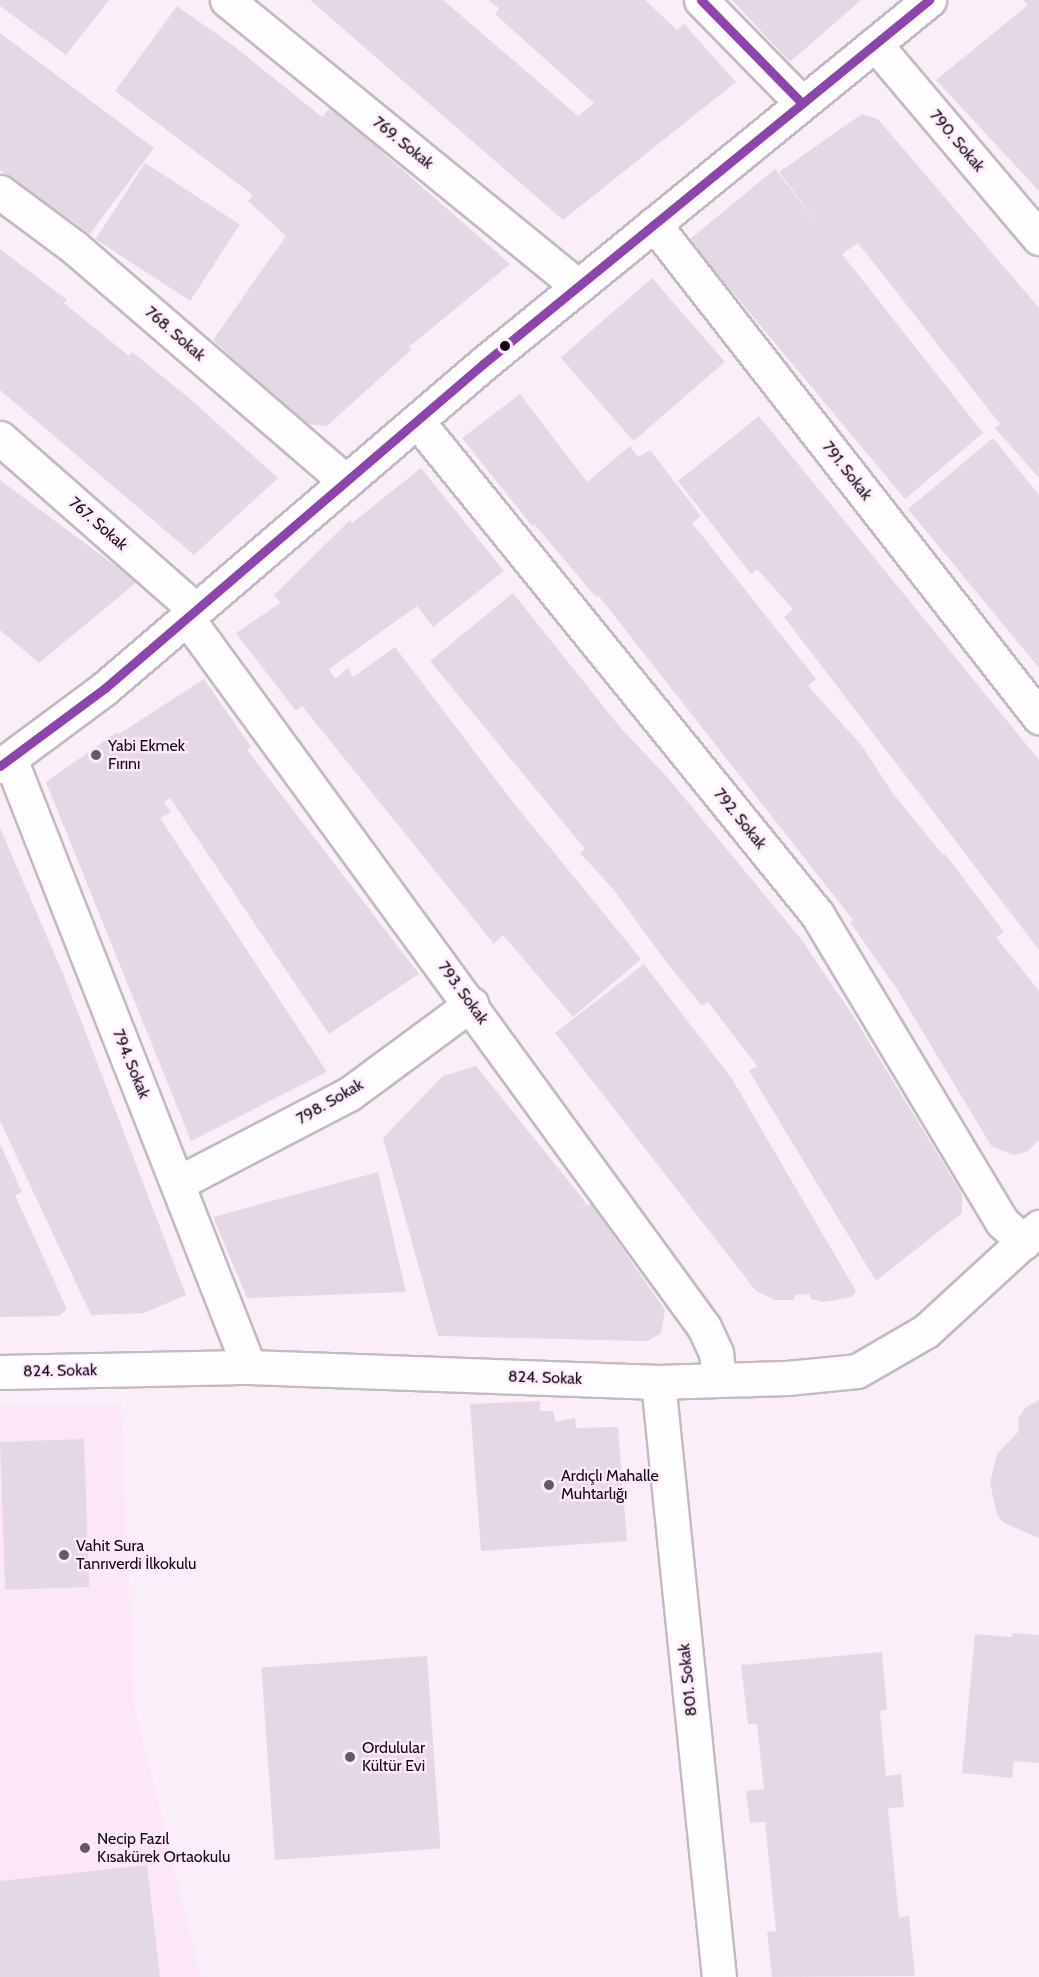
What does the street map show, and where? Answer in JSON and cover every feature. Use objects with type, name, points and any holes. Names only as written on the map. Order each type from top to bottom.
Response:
[{"type":"street","name":"769. Sokak","points":[[227,0],[578,286]]},
{"type":"street","points":[[701,0],[802,104]]},
{"type":"street","points":[[6,763],[191,614],[578,286],[929,0]]},
{"type":"street","name":"790. Sokak","points":[[875,44],[1039,238]]},
{"type":"street","name":"768. Sokak","points":[[0,192],[74,247],[346,482]]},
{"type":"street","name":"791. Sokak","points":[[654,224],[1039,717]]},
{"type":"street","name":"792. Sokak","points":[[417,421],[817,914],[1002,1222],[1031,1235]]},
{"type":"street","name":"767. Sokak","points":[[0,438],[191,614]]},
{"type":"street","name":"793. Sokak","points":[[191,614],[704,1327],[716,1353],[719,1378]]},
{"type":"street","name":"794. Sokak","points":[[6,763],[178,1184],[249,1367]]},
{"type":"street","name":"798. Sokak","points":[[178,1184],[349,1094],[471,1004]]},
{"type":"street","name":"824. Sokak","points":[[0,1372],[249,1367],[658,1382],[719,1378],[787,1378],[857,1371],[926,1331],[1031,1235]]},
{"type":"street","name":"801. Sokak","points":[[658,1382],[719,1977]]},
{"type":"shaded area","points":[[121,1403],[134,1704],[201,1977],[0,1977],[0,1405]]},
{"type":"building","points":[[0,0],[109,0],[66,55],[0,6]]},
{"type":"building","points":[[310,0],[443,0],[578,116],[594,103],[495,14],[499,8],[488,0],[645,0],[677,30],[684,24],[736,82],[563,220]]},
{"type":"building","points":[[732,0],[861,0],[790,62]]},
{"type":"building","points":[[1023,0],[1039,0],[1039,191],[936,80],[1028,5]]},
{"type":"building","points":[[177,6],[235,47],[322,117],[331,107],[510,264],[409,347],[411,350],[327,426],[305,424],[213,340],[286,236],[248,201],[253,195],[115,91]]},
{"type":"building","points":[[0,33],[154,148],[90,234],[0,170]]},
{"type":"building","points":[[862,114],[878,119],[1039,308],[1039,478],[995,428],[1000,424],[858,243],[842,254],[983,433],[905,499],[689,240],[775,169],[822,229],[779,172]]},
{"type":"building","points":[[145,163],[240,225],[190,301],[95,239]]},
{"type":"building","points":[[0,249],[67,300],[64,303],[129,356],[132,352],[189,398],[278,478],[194,555],[0,390]]},
{"type":"building","points":[[652,278],[725,362],[634,441],[561,357]]},
{"type":"building","points":[[520,394],[587,482],[630,446],[638,457],[650,450],[701,516],[692,523],[816,679],[808,686],[862,746],[894,795],[943,855],[945,854],[1004,932],[996,937],[1039,991],[1039,1140],[1027,1152],[1014,1155],[992,1147],[897,989],[850,922],[853,920],[598,595],[596,597],[534,524],[532,526],[462,438]]},
{"type":"building","points":[[759,416],[1039,760],[1039,950],[784,617],[793,609],[757,569],[751,574],[678,481]]},
{"type":"building","points":[[993,438],[1039,495],[1039,668],[908,509]]},
{"type":"building","points":[[421,468],[504,571],[433,627],[417,606],[329,669],[335,679],[348,668],[353,677],[395,647],[512,801],[641,959],[573,1017],[503,935],[494,944],[302,706],[296,711],[236,633],[280,603],[274,595],[350,520],[352,523]]},
{"type":"building","points":[[0,480],[137,582],[39,663],[0,630]]},
{"type":"building","points":[[513,593],[619,726],[668,778],[801,939],[852,1014],[962,1194],[962,1213],[876,1281],[749,1071],[757,1066],[708,1002],[702,1006],[667,963],[613,889],[580,853],[585,849],[430,661]]},
{"type":"building","points":[[204,679],[251,747],[247,750],[419,974],[329,1034],[170,798],[164,802],[171,812],[160,818],[327,1072],[191,1141],[46,782],[117,732],[119,734]]},
{"type":"building","points":[[0,828],[64,976],[186,1295],[144,1313],[91,1315],[0,1121]]},
{"type":"building","points":[[644,964],[732,1079],[856,1291],[852,1297],[823,1302],[811,1299],[809,1294],[795,1295],[794,1300],[775,1300],[756,1291],[555,1033]]},
{"type":"building","points":[[476,1066],[587,1204],[571,1210],[591,1204],[665,1310],[661,1333],[648,1341],[438,1336],[383,1138],[443,1076]]},
{"type":"building","points":[[0,1144],[22,1192],[15,1195],[67,1309],[59,1316],[0,1317]]},
{"type":"building","points":[[378,1172],[406,1292],[247,1298],[213,1217]]},
{"type":"building","points":[[1039,1400],[1039,1538],[1004,1523],[997,1515],[990,1483],[997,1454],[1019,1431],[1018,1419],[1025,1408]]},
{"type":"building","name":"Ardıçlı Mahalle Muhtarlığı","points":[[540,1401],[540,1411],[553,1411],[556,1422],[575,1418],[576,1428],[618,1427],[627,1541],[481,1551],[470,1404]]},
{"type":"building","points":[[84,1439],[89,1587],[5,1590],[0,1442]]},
{"type":"building","points":[[1012,1633],[1039,1635],[1039,1763],[1014,1761],[1012,1778],[962,1773],[975,1634],[1011,1637]]},
{"type":"building","points":[[882,1652],[887,1710],[880,1711],[886,1776],[901,1774],[904,1807],[888,1808],[899,1918],[909,1916],[915,1976],[772,1977],[767,1932],[776,1931],[765,1822],[750,1823],[746,1791],[764,1789],[757,1724],[748,1724],[741,1665]]},
{"type":"building","name":"Ordulular Kültür Evi","points":[[427,1656],[440,1849],[275,1860],[261,1668]]},
{"type":"building","points":[[147,1865],[160,1977],[0,1977],[0,1881]]},
{"type":"transit line","points":[[701,0],[802,103]]},
{"type":"transit line","points":[[0,766],[105,688],[483,364],[929,0]]},
{"type":"place","name":"Yabi Ekmek Fırını","points":[[96,755]]},
{"type":"place","name":"Ardıçlı Mahalle Muhtarlığı","points":[[549,1485]]},
{"type":"place","name":"Vahit Sura Tanrıverdi İlkokulu","points":[[64,1555]]},
{"type":"place","name":"Ordulular Kültür Evi","points":[[350,1757]]},
{"type":"place","name":"Necip Fazıl Kısakürek Ortaokulu","points":[[85,1848]]}]
